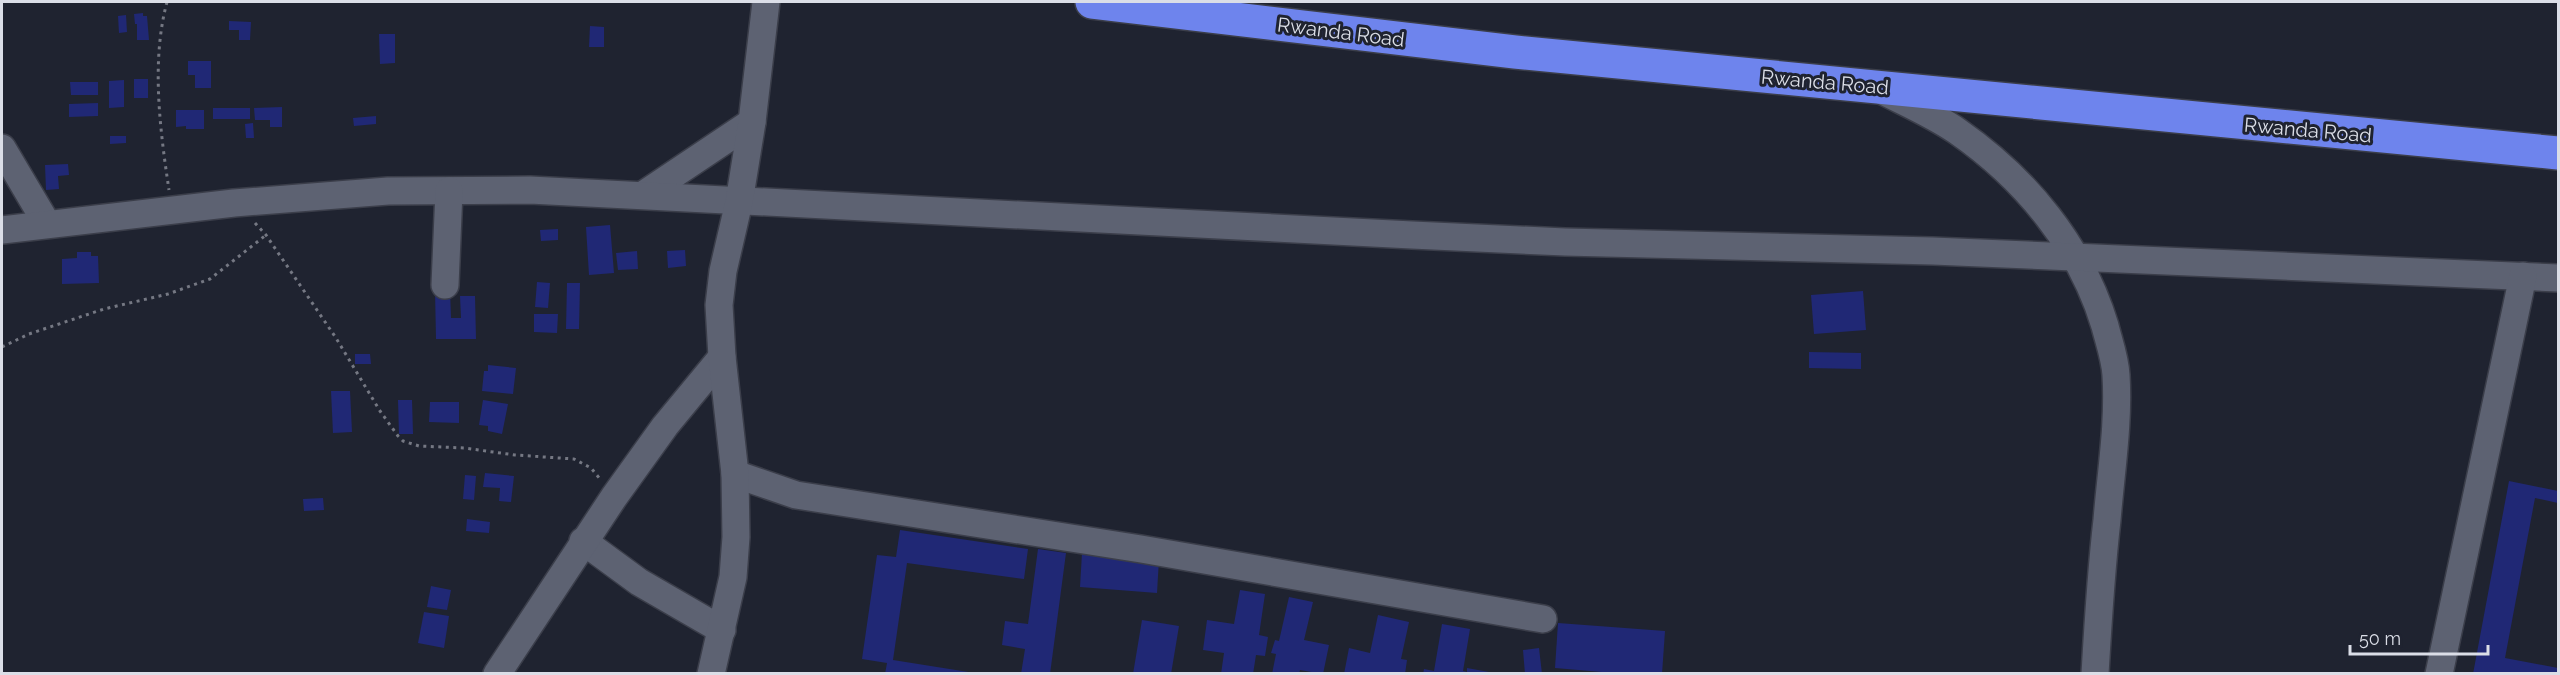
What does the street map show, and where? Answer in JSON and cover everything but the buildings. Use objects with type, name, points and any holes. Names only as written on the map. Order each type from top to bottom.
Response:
[{"type":"highway","name":"Rwanda Road","points":[[1092,2],[1515,52],[2559,153]]},
{"type":"street","points":[[711,674],[733,577],[736,537],[735,474],[722,357],[719,305],[723,271],[739,202],[752,122],[766,2]]},
{"type":"street","points":[[1875,86],[1956,131],[1997,162],[2026,190],[2057,228],[2077,258],[2099,306],[2116,372],[2115,441],[2101,572],[2095,674]]},
{"type":"street","points":[[643,195],[752,122]]},
{"type":"street","points":[[2,148],[47,224]]},
{"type":"street","points":[[2,230],[234,203],[388,191],[530,190],[1564,242],[1932,251],[2559,278]]},
{"type":"street","points":[[446,285],[449,191]]},
{"type":"street","points":[[2439,674],[2523,276]]},
{"type":"street","points":[[497,674],[614,497],[665,426],[722,357]]},
{"type":"street","points":[[735,474],[796,495],[1141,549],[1544,619]]},
{"type":"street","points":[[583,541],[639,582],[722,630]]},
{"type":"path","points":[[167,2],[159,55],[165,159],[172,210]]},
{"type":"path","points":[[234,203],[266,235],[336,338],[398,436],[418,446],[464,448],[515,455],[574,459],[591,468],[614,497]]},
{"type":"path","points":[[2,347],[29,334],[104,309],[168,294],[210,279],[266,235]]}]
